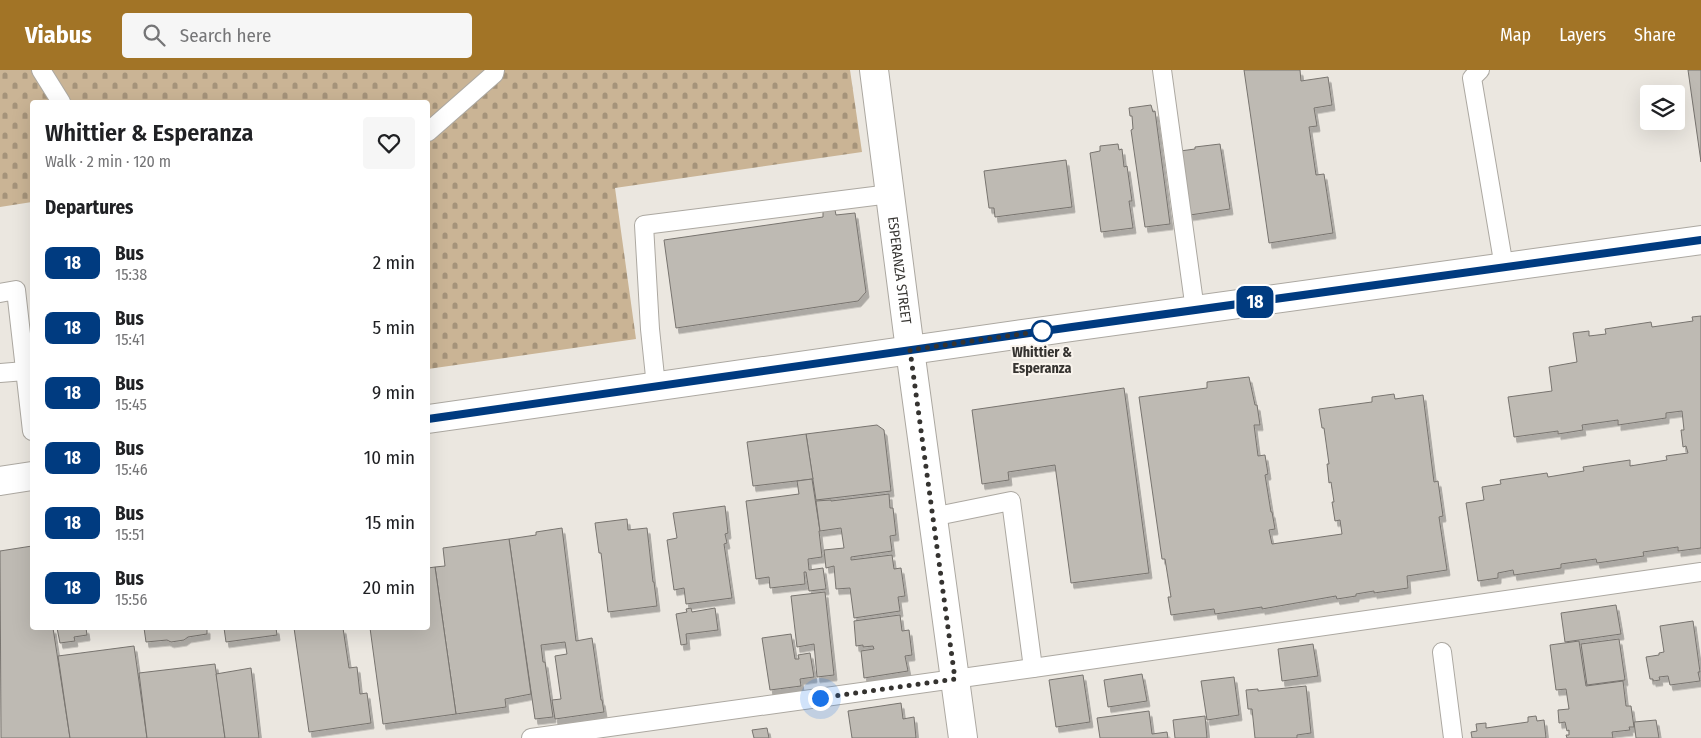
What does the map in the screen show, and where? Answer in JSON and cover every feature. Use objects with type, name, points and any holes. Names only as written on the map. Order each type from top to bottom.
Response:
[{"type":"main road","name":"ESPERANZA STREET","points":[[874,70],[932,517],[963,738]]},
{"type":"main road","points":[[430,419],[1701,240]]},
{"type":"main road","points":[[0,481],[30,476]]},
{"type":"lane","points":[[41,70],[60,100]]},
{"type":"lane","points":[[430,130],[494,74],[495,70]]},
{"type":"lane","points":[[1162,70],[1195,310]]},
{"type":"lane","points":[[1480,70],[1472,78],[1504,267]]},
{"type":"lane","points":[[656,386],[650,329],[644,225],[890,194]]},
{"type":"lane","points":[[0,293],[16,290],[30,414]]},
{"type":"lane","points":[[0,373],[25,371]]},
{"type":"lane","points":[[932,517],[1011,501],[1033,668]]},
{"type":"lane","points":[[531,738],[1701,572]]},
{"type":"lane","points":[[1442,652],[1454,738]]},
{"type":"green space","points":[[0,70],[850,70],[862,152],[615,188],[636,339],[430,369],[430,100],[30,100],[30,202],[0,207]]},
{"type":"building","points":[[1244,70],[1300,70],[1301,81],[1328,77],[1332,105],[1314,108],[1317,126],[1309,127],[1316,175],[1324,174],[1333,233],[1269,243]]},
{"type":"building","points":[[1688,70],[1701,70],[1701,162]]},
{"type":"building","points":[[1151,105],[1153,112],[1155,111],[1170,224],[1145,227],[1131,130],[1133,129],[1132,116],[1130,116],[1129,108]]},
{"type":"building","points":[[1118,144],[1119,150],[1122,149],[1124,167],[1127,166],[1132,201],[1129,201],[1133,228],[1101,232],[1090,153],[1100,151],[1100,146]]},
{"type":"building","points":[[1220,144],[1230,209],[1190,215],[1180,151]]},
{"type":"building","points":[[1066,160],[1072,207],[995,217],[994,208],[989,208],[984,171]]},
{"type":"building","points":[[835,210],[836,215],[855,213],[866,292],[858,301],[676,328],[664,240],[823,217],[823,211]]},
{"type":"building","points":[[1701,316],[1701,548],[1678,551],[1678,547],[1643,552],[1644,556],[1597,563],[1596,559],[1561,564],[1561,568],[1514,575],[1513,570],[1498,573],[1498,578],[1478,581],[1466,503],[1484,500],[1482,487],[1501,484],[1500,480],[1547,473],[1548,477],[1584,471],[1583,467],[1630,460],[1630,466],[1667,460],[1666,456],[1688,453],[1686,446],[1683,447],[1681,430],[1684,430],[1682,411],[1666,413],[1666,418],[1618,425],[1618,420],[1582,425],[1583,430],[1558,434],[1558,431],[1514,437],[1508,397],[1552,391],[1549,367],[1577,362],[1573,333],[1589,331],[1589,336],[1606,334],[1605,329],[1651,322],[1652,327],[1693,321],[1692,317]]},
{"type":"building","points":[[1249,377],[1255,405],[1257,405],[1260,425],[1254,425],[1258,456],[1265,455],[1268,474],[1265,475],[1275,529],[1269,530],[1272,544],[1342,534],[1340,520],[1335,521],[1324,428],[1322,428],[1319,409],[1372,402],[1372,397],[1394,394],[1395,399],[1423,395],[1434,482],[1438,481],[1443,516],[1439,517],[1447,570],[1407,576],[1408,588],[1374,593],[1374,591],[1337,599],[1336,596],[1262,609],[1262,607],[1215,614],[1214,609],[1171,615],[1168,597],[1171,597],[1165,559],[1162,559],[1139,397],[1207,388],[1207,382]]},
{"type":"building","points":[[1124,388],[1149,573],[1071,583],[1055,465],[1008,472],[1009,480],[982,484],[972,410]]},
{"type":"building","points":[[877,425],[884,430],[891,491],[816,500],[806,434]]},
{"type":"building","points":[[806,434],[813,479],[753,486],[747,442]]},
{"type":"building","points":[[812,479],[822,557],[808,559],[809,570],[823,568],[826,589],[809,591],[806,572],[804,572],[805,584],[770,588],[769,577],[756,579],[746,501],[799,494],[797,481]]},
{"type":"building","points":[[889,494],[890,508],[893,508],[896,535],[890,536],[892,551],[851,557],[851,560],[892,555],[894,569],[901,568],[905,596],[898,597],[900,611],[854,618],[850,588],[836,589],[834,566],[826,568],[824,550],[844,548],[841,528],[820,531],[816,501]]},
{"type":"building","points":[[725,506],[728,533],[725,534],[727,543],[724,544],[732,598],[686,604],[684,588],[674,590],[667,540],[677,538],[673,513]]},
{"type":"building","points":[[627,519],[628,530],[647,528],[657,606],[608,612],[601,553],[599,553],[595,523]]},
{"type":"building","points":[[562,528],[576,641],[592,638],[604,712],[555,719],[552,700],[561,699],[555,656],[567,654],[565,642],[541,645],[553,717],[535,719],[509,539],[536,535],[536,532]]},
{"type":"building","points":[[509,539],[531,694],[505,699],[506,707],[456,714],[435,567],[445,566],[443,548]]},
{"type":"building","points":[[30,546],[30,630],[53,630],[70,738],[1,738],[0,551]]},
{"type":"building","points":[[435,567],[456,714],[383,724],[370,630],[430,630],[430,568]]},
{"type":"building","points":[[825,592],[834,675],[817,677],[814,644],[797,647],[791,596]]},
{"type":"building","points":[[1616,605],[1621,634],[1565,642],[1561,613]]},
{"type":"building","points":[[691,608],[692,612],[715,608],[718,630],[686,634],[687,644],[681,645],[676,614],[687,612],[686,609]]},
{"type":"building","points":[[900,615],[902,631],[909,630],[912,655],[905,656],[908,671],[864,678],[861,651],[874,649],[873,646],[856,646],[854,621]]},
{"type":"building","points":[[1693,621],[1700,681],[1670,685],[1668,676],[1659,677],[1660,680],[1653,681],[1653,679],[1650,679],[1646,657],[1659,655],[1659,653],[1664,652],[1660,626]]},
{"type":"building","points":[[57,630],[86,630],[87,635],[74,637],[75,641],[60,643]]},
{"type":"building","points":[[144,630],[207,630],[207,634],[188,637],[184,640],[146,642]]},
{"type":"building","points":[[224,630],[276,630],[277,635],[226,642]]},
{"type":"building","points":[[294,630],[343,630],[349,668],[357,667],[360,694],[367,693],[371,723],[309,732]]},
{"type":"building","points":[[791,634],[795,659],[799,659],[798,655],[810,653],[814,677],[800,679],[801,686],[770,690],[762,638]]},
{"type":"building","points":[[1619,639],[1625,680],[1587,685],[1581,644]]},
{"type":"building","points":[[1579,641],[1586,686],[1623,681],[1626,706],[1631,706],[1634,727],[1629,727],[1630,730],[1612,732],[1613,738],[1567,738],[1566,735],[1569,735],[1569,730],[1567,731],[1565,722],[1559,723],[1558,710],[1569,709],[1566,689],[1556,690],[1550,645]]},
{"type":"building","points":[[1313,644],[1318,676],[1282,681],[1278,649]]},
{"type":"building","points":[[134,646],[147,738],[70,738],[58,656]]},
{"type":"building","points":[[215,664],[225,738],[147,738],[139,673]]},
{"type":"building","points":[[251,668],[259,738],[225,738],[216,674]]},
{"type":"building","points":[[1142,674],[1147,701],[1108,707],[1104,680]]},
{"type":"building","points":[[1083,675],[1090,722],[1056,727],[1049,680]]},
{"type":"building","points":[[1234,677],[1239,715],[1207,720],[1201,681]]},
{"type":"building","points":[[1306,686],[1311,733],[1297,735],[1297,738],[1255,738],[1252,709],[1248,709],[1246,690],[1258,689],[1258,691]]},
{"type":"building","points":[[901,703],[903,719],[914,717],[916,738],[852,738],[848,711]]},
{"type":"building","points":[[1149,711],[1152,734],[1167,732],[1168,738],[1100,738],[1097,718]]},
{"type":"building","points":[[1205,716],[1207,738],[1175,738],[1173,720]]},
{"type":"building","points":[[1536,716],[1537,721],[1544,720],[1546,738],[1472,738],[1471,732],[1477,731],[1476,724],[1486,723],[1486,728],[1528,722],[1528,717]]},
{"type":"building","points":[[1656,720],[1659,738],[1636,738],[1634,722]]},
{"type":"building","points":[[767,728],[769,738],[754,738],[752,730]]},
{"type":"bus line","name":"18","points":[[430,419],[1701,240]]},
{"type":"place","name":"Whittier & Esperanza","points":[[1042,331]]},
{"type":"route","points":[[820,698],[955,679],[910,350],[1042,331]]}]
